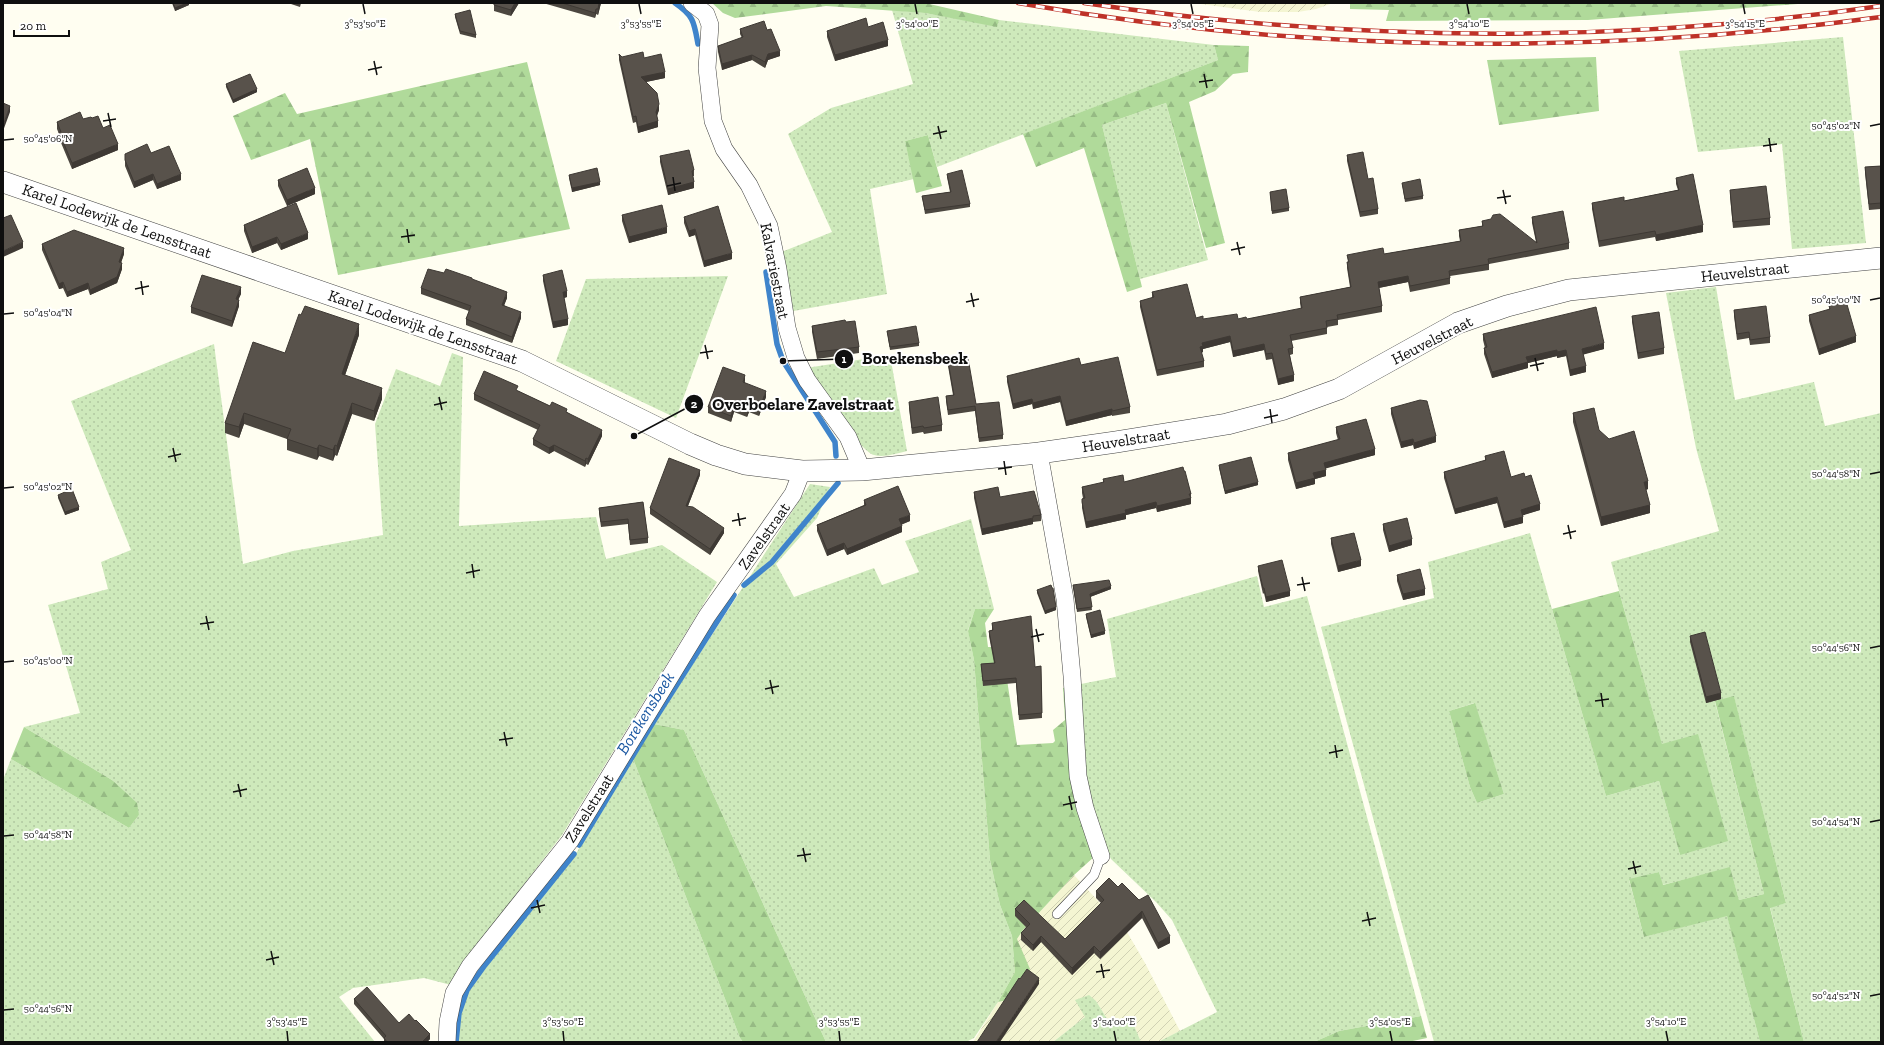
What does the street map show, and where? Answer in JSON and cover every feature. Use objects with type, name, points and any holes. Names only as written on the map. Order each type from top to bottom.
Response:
[{"type":"street","name":"Kalvariestraat","points":[[692,3],[706,14],[710,25],[707,68],[713,121],[724,149],[748,185],[762,209],[769,226],[778,269],[786,328],[796,358],[808,380],[848,437],[862,470]]},
{"type":"street","name":"Karel Lodewijk de Lensstraat","points":[[3,182],[522,361],[690,444],[716,455],[745,464],[802,471],[838,470]]},
{"type":"street","name":"Heuvelstraat","points":[[838,470],[862,470],[1039,453],[1227,424],[1284,409],[1339,389],[1458,323],[1507,306],[1570,290],[1881,258]]},
{"type":"street","points":[[1039,453],[1065,599],[1072,668],[1078,776],[1086,808],[1102,856]]},
{"type":"street","name":"Zavelstraat","points":[[447,1042],[448,1022],[454,993],[470,966],[570,841],[707,616],[793,494],[802,471]]},
{"type":"lane","points":[[1057,914],[1094,875],[1102,856]]},
{"type":"green space","points":[[712,3],[925,3],[999,20],[997,27],[925,13],[826,6],[735,18],[723,13]]},
{"type":"green space","points":[[1193,3],[1333,3],[1316,9],[1298,12],[1260,12]]},
{"type":"green space","points":[[1350,3],[1811,3],[1588,20],[1386,21],[1389,10],[1350,9]]},
{"type":"green space","points":[[892,10],[925,13],[997,26],[999,20],[1214,45],[1218,60],[937,167],[928,135],[905,141],[914,179],[870,189],[887,294],[788,312],[779,253],[832,232],[788,134],[831,108],[913,84]]},
{"type":"green space","points":[[1843,37],[1866,243],[1792,249],[1782,144],[1698,152],[1679,51]]},
{"type":"green space","points":[[1214,45],[1249,46],[1248,72],[1233,74],[1215,91],[1189,102],[1225,243],[1206,248],[1166,103],[1102,125],[1142,287],[1127,292],[1084,148],[1036,167],[1023,134],[1218,60]]},
{"type":"green space","points":[[1596,57],[1599,111],[1499,125],[1487,60]]},
{"type":"green space","points":[[527,62],[570,229],[338,275],[310,139],[251,160],[233,116],[285,93],[297,114]]},
{"type":"green space","points":[[1166,103],[1208,260],[1140,279],[1102,125]]},
{"type":"green space","points":[[928,135],[942,186],[916,193],[905,141]]},
{"type":"green space","points":[[728,276],[676,418],[556,361],[586,279]]},
{"type":"green space","points":[[1716,287],[1735,400],[1814,382],[1825,426],[1881,413],[1881,1042],[1804,1042],[1770,907],[1786,903],[1734,697],[1715,702],[1764,894],[1739,900],[1730,868],[1662,885],[1659,872],[1629,880],[1644,937],[1727,915],[1760,1042],[1434,1042],[1321,627],[1434,598],[1428,562],[1530,533],[1606,796],[1659,781],[1680,855],[1698,735],[1662,745],[1611,562],[1719,531],[1696,448],[1666,293]],"holes":[[[1474,703],[1504,794],[1477,803],[1470,787],[1449,711]]]},
{"type":"green space","points":[[214,344],[243,564],[293,551],[383,535],[375,424],[396,369],[440,386],[452,353],[463,357],[459,526],[596,517],[606,559],[662,545],[717,582],[562,835],[467,958],[451,985],[424,978],[353,988],[339,997],[375,1042],[3,1042],[3,780],[11,759],[129,828],[139,815],[112,780],[24,727],[80,713],[48,605],[108,589],[101,562],[131,550],[71,401]]},
{"type":"green space","points":[[890,355],[907,451],[891,455],[878,456],[868,451],[849,430],[806,368]]},
{"type":"green space","points":[[810,484],[830,487],[817,518],[776,564],[794,597],[874,568],[882,585],[919,572],[905,541],[971,519],[994,609],[975,609],[968,630],[974,660],[990,860],[1000,905],[1012,936],[1015,972],[998,1002],[974,1038],[966,1042],[826,1042],[684,730],[654,724]]},
{"type":"green space","points":[[1257,576],[1264,607],[1307,596],[1421,1016],[1339,1031],[1314,1042],[1158,1042],[1217,1012],[1172,920],[1156,902],[1111,859],[1106,849],[1095,856],[1071,686],[1116,677],[1107,619]]},
{"type":"green space","points":[[1619,591],[1662,744],[1698,734],[1728,841],[1680,855],[1659,781],[1606,796],[1552,609]]},
{"type":"green space","points":[[975,609],[994,609],[985,623],[988,647],[1002,647],[1017,745],[1053,743],[1055,741],[1053,730],[1065,720],[1063,688],[1071,686],[1095,856],[1074,875],[1023,930],[1017,939],[1030,969],[1008,1000],[998,1002],[1015,972],[1012,936],[1000,905],[990,860],[974,660],[968,631]]},
{"type":"green space","points":[[1734,696],[1786,903],[1770,908],[1804,1042],[1760,1042],[1727,916],[1644,937],[1629,879],[1659,872],[1663,885],[1730,867],[1739,900],[1764,894],[1715,701]]},
{"type":"green space","points":[[1475,703],[1504,794],[1477,803],[1470,787],[1449,711]]},
{"type":"green space","points":[[654,724],[684,730],[826,1042],[743,1042],[740,1038],[632,756]]},
{"type":"green space","points":[[24,727],[112,780],[137,803],[139,815],[129,828],[11,759]]},
{"type":"green space","points":[[632,756],[740,1038],[743,1042],[457,1042],[457,1029],[463,1006],[470,988],[484,963],[577,852]]},
{"type":"green space","points":[[1074,875],[1127,932],[1145,963],[1180,1031],[1158,1042],[1141,1042],[1130,1016],[1111,1025],[1096,1001],[1085,1017],[1053,1042],[973,1042],[998,1002],[1008,1000],[1017,939],[1023,930]]},
{"type":"green space","points":[[1089,995],[1096,1001],[1111,1025],[1130,1016],[1141,1042],[1053,1042],[1085,1017],[1075,1000]]},
{"type":"green space","points":[[1421,1016],[1427,1038],[1408,1042],[1314,1042],[1339,1031]]},
{"type":"building","points":[[173,3],[187,3],[175,8]]},
{"type":"building","points":[[494,3],[515,3],[511,10],[494,5]]},
{"type":"building","points":[[562,3],[599,3],[598,9],[596,9],[595,13]]},
{"type":"building","points":[[470,10],[476,35],[460,31],[455,14]]},
{"type":"building","points":[[866,18],[868,27],[883,22],[888,40],[835,55],[827,31]]},
{"type":"building","points":[[764,21],[767,30],[771,29],[780,51],[768,54],[765,62],[752,55],[722,64],[718,46],[743,37],[740,29]]},
{"type":"building","points":[[643,52],[644,58],[661,54],[665,72],[641,77],[657,93],[659,104],[656,112],[658,121],[638,127],[636,116],[633,117],[619,54],[622,57]]},
{"type":"building","points":[[250,74],[257,89],[233,100],[226,84]]},
{"type":"building","points":[[3,103],[10,106],[3,126]]},
{"type":"building","points":[[80,112],[83,119],[98,116],[103,128],[110,125],[118,144],[72,163],[59,132],[61,132],[57,122]]},
{"type":"building","points":[[147,144],[151,153],[169,146],[181,174],[157,184],[153,174],[134,182],[125,160],[125,154]]},
{"type":"building","points":[[689,150],[694,170],[692,171],[694,182],[668,189],[660,156]]},
{"type":"building","points":[[1363,152],[1368,179],[1373,178],[1378,209],[1360,212],[1347,155]]},
{"type":"building","points":[[1881,166],[1881,203],[1869,204],[1865,167]]},
{"type":"building","points":[[307,168],[315,188],[287,200],[278,180]]},
{"type":"building","points":[[597,168],[600,182],[572,188],[569,175]]},
{"type":"building","points":[[962,170],[970,204],[925,210],[922,196],[951,192],[947,174]]},
{"type":"building","points":[[1693,174],[1703,225],[1656,235],[1655,231],[1599,241],[1592,203],[1624,197],[1624,201],[1679,190],[1676,178]]},
{"type":"building","points":[[1420,179],[1423,196],[1405,199],[1402,183]]},
{"type":"building","points":[[1766,186],[1770,218],[1733,222],[1730,190]]},
{"type":"building","points":[[1286,189],[1289,208],[1272,211],[1270,192]]},
{"type":"building","points":[[296,203],[308,233],[281,244],[277,237],[252,247],[244,225]]},
{"type":"building","points":[[662,205],[667,227],[629,237],[622,215]]},
{"type":"building","points":[[718,206],[732,253],[704,261],[695,229],[689,231],[684,217]]},
{"type":"building","points":[[1563,211],[1569,243],[1488,259],[1489,264],[1449,271],[1450,278],[1410,286],[1408,276],[1378,282],[1382,306],[1337,315],[1338,319],[1326,321],[1327,328],[1290,335],[1293,348],[1288,349],[1294,375],[1278,379],[1272,353],[1266,354],[1264,344],[1233,351],[1230,336],[1202,343],[1203,346],[1200,347],[1204,361],[1157,370],[1140,301],[1154,297],[1152,292],[1187,284],[1196,318],[1203,316],[1203,319],[1237,314],[1238,319],[1246,317],[1247,319],[1302,308],[1300,297],[1351,287],[1347,255],[1383,248],[1384,254],[1461,241],[1459,230],[1483,226],[1482,221],[1491,219],[1493,215],[1500,214],[1537,243],[1532,217]]},
{"type":"building","points":[[11,215],[23,242],[3,251],[3,218]]},
{"type":"building","points":[[74,230],[124,248],[119,262],[122,263],[117,277],[90,290],[88,283],[67,292],[63,282],[59,284],[42,244]]},
{"type":"building","points":[[428,269],[444,273],[446,269],[507,292],[502,305],[521,312],[512,337],[466,319],[471,306],[421,288]]},
{"type":"building","points":[[562,270],[567,291],[563,292],[568,319],[553,322],[543,275]]},
{"type":"building","points":[[202,275],[241,287],[236,299],[239,300],[232,321],[191,307]]},
{"type":"building","points":[[1846,301],[1856,336],[1819,349],[1809,315],[1830,309],[1829,306]]},
{"type":"building","points":[[305,306],[359,324],[342,374],[382,388],[374,411],[352,403],[337,446],[335,445],[333,450],[319,445],[317,449],[287,439],[291,429],[244,413],[239,427],[225,423],[253,342],[285,353],[299,314],[301,315]]},
{"type":"building","points":[[1766,306],[1770,337],[1750,340],[1749,332],[1737,334],[1734,310]]},
{"type":"building","points":[[1596,307],[1604,343],[1582,349],[1586,366],[1570,370],[1566,350],[1557,352],[1557,350],[1526,357],[1528,362],[1492,372],[1484,348],[1487,347],[1483,334]]},
{"type":"building","points":[[1659,312],[1664,348],[1638,353],[1632,316]]},
{"type":"building","points":[[845,320],[846,322],[855,321],[859,347],[817,352],[812,326]]},
{"type":"building","points":[[916,326],[919,343],[890,347],[887,331]]},
{"type":"building","points":[[1118,357],[1130,407],[1112,411],[1112,409],[1066,421],[1060,396],[1033,403],[1032,399],[1013,404],[1007,376],[1079,358],[1081,365]]},
{"type":"building","points":[[968,358],[976,404],[999,402],[1003,435],[979,438],[975,406],[948,410],[946,396],[954,395],[948,361]]},
{"type":"building","points":[[723,367],[745,375],[743,382],[766,391],[759,410],[749,406],[747,411],[734,406],[731,416],[708,407]]},
{"type":"building","points":[[484,371],[518,386],[516,390],[550,406],[552,402],[567,409],[566,412],[602,430],[588,459],[586,458],[585,461],[554,445],[549,448],[533,439],[540,425],[474,394]]},
{"type":"building","points":[[938,397],[942,425],[912,428],[909,402]]},
{"type":"building","points":[[1420,400],[1427,401],[1436,436],[1414,443],[1413,439],[1401,442],[1391,408]]},
{"type":"building","points":[[1594,408],[1599,430],[1609,439],[1634,431],[1648,481],[1644,482],[1650,505],[1601,517],[1573,413]]},
{"type":"building","points":[[1366,419],[1375,449],[1324,463],[1326,470],[1313,473],[1315,478],[1296,483],[1288,453],[1340,439],[1336,427]]},
{"type":"building","points":[[1504,451],[1511,477],[1524,473],[1525,477],[1531,475],[1540,504],[1521,510],[1523,517],[1504,522],[1497,497],[1455,509],[1444,472],[1486,460],[1485,456]]},
{"type":"building","points":[[1251,457],[1258,482],[1225,491],[1219,465]]},
{"type":"building","points":[[669,458],[700,470],[686,506],[693,507],[724,528],[710,549],[650,508]]},
{"type":"building","points":[[1183,467],[1191,498],[1157,506],[1156,502],[1125,510],[1126,513],[1086,522],[1082,502],[1082,499],[1085,498],[1082,487],[1104,482],[1103,479],[1123,475],[1124,482]]},
{"type":"building","points":[[898,486],[910,515],[899,519],[902,526],[847,549],[844,543],[827,550],[817,525],[866,505],[864,500]]},
{"type":"building","points":[[998,487],[1000,497],[1034,491],[1041,515],[982,529],[974,492]]},
{"type":"building","points":[[72,489],[79,507],[65,512],[58,495]]},
{"type":"building","points":[[643,502],[648,538],[630,540],[628,519],[601,522],[599,508]]},
{"type":"building","points":[[1407,518],[1412,539],[1389,546],[1383,524]]},
{"type":"building","points":[[1354,533],[1361,560],[1338,566],[1331,538]]},
{"type":"building","points":[[1282,560],[1290,591],[1266,597],[1258,566]]},
{"type":"building","points":[[1420,569],[1425,589],[1403,594],[1397,575]]},
{"type":"building","points":[[1109,580],[1111,586],[1090,594],[1092,607],[1077,609],[1073,585]]},
{"type":"building","points":[[1051,585],[1053,588],[1056,607],[1045,611],[1037,590]]},
{"type":"building","points":[[1100,610],[1105,631],[1091,635],[1086,614]]},
{"type":"building","points":[[1031,616],[1035,667],[1041,666],[1042,713],[1019,715],[1016,678],[983,681],[981,664],[995,663],[989,631],[993,630],[992,623]]},
{"type":"building","points":[[1705,632],[1721,693],[1706,697],[1690,636]]},
{"type":"building","points":[[1109,878],[1118,887],[1122,883],[1139,900],[1148,895],[1170,936],[1158,943],[1142,911],[1100,952],[1094,946],[1072,968],[1041,936],[1033,945],[1021,933],[1030,924],[1015,909],[1024,900],[1065,939],[1104,900],[1096,891]]},
{"type":"building","points":[[1027,969],[1039,978],[996,1042],[977,1042],[1019,978],[1020,979]]},
{"type":"building","points":[[367,987],[399,1023],[409,1014],[430,1034],[422,1042],[387,1042],[384,1038],[386,1036],[354,999]]},
{"type":"waterway","name":"Borekensbeek","points":[[675,3],[690,16],[694,25],[698,44]]},
{"type":"waterway","name":"Borekensbeek","points":[[766,272],[777,344],[783,361],[835,442],[836,456]]},
{"type":"waterway","name":"Borekensbeek","points":[[744,585],[772,562],[838,483]]},
{"type":"waterway","name":"Borekensbeek","points":[[579,845],[655,719],[734,595]]},
{"type":"waterway","name":"Borekensbeek","points":[[456,1042],[459,1013],[467,990],[485,965],[574,854]]},
{"type":"railway","points":[[1018,3],[1125,20],[1232,32],[1340,40],[1449,43],[1557,43],[1665,38],[1773,30],[1881,17]]},
{"type":"railway","points":[[1084,3],[1183,16],[1283,25],[1383,31],[1483,33],[1583,32],[1683,27],[1782,18],[1881,6]]},
{"type":"place","name":"Borekensbeek","points":[[783,361]]},
{"type":"place","name":"Overboelare Zavelstraat","points":[[634,436]]}]
